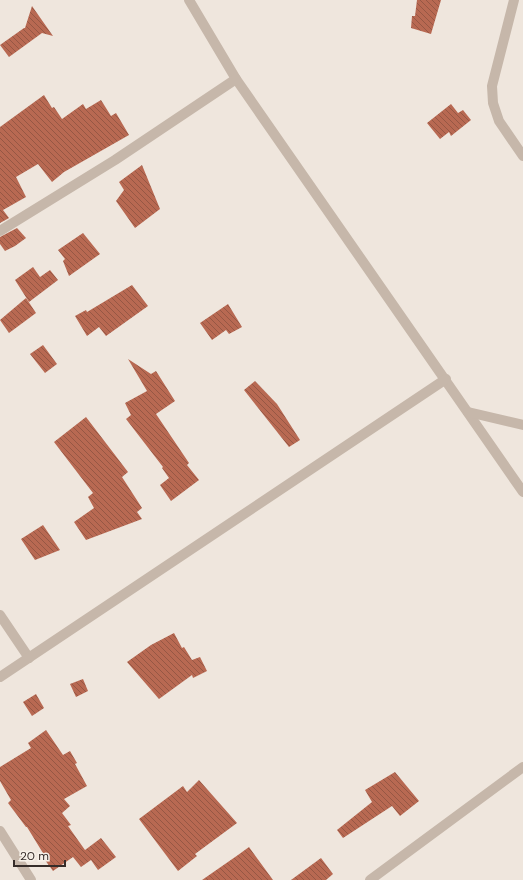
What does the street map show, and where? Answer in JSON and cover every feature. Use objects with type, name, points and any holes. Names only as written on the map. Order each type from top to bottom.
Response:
[{"type":"street","points":[[189,0],[236,79],[446,379],[523,492]]},
{"type":"street","points":[[514,0],[492,86],[493,103],[499,121],[523,156]]},
{"type":"street","points":[[0,231],[115,160],[236,79]]},
{"type":"street","points":[[0,678],[235,519],[446,379]]},
{"type":"street","points":[[468,412],[523,425]]},
{"type":"street","points":[[0,615],[30,658]]},
{"type":"street","points":[[370,880],[523,766]]},
{"type":"street","points":[[0,831],[31,880]]},
{"type":"building","points":[[417,0],[441,0],[431,34],[411,28],[412,16],[415,16]]},
{"type":"building","points":[[32,6],[53,36],[42,33],[9,57],[0,45],[25,28]]},
{"type":"building","points":[[44,95],[52,108],[54,107],[62,119],[83,104],[86,109],[101,100],[111,116],[116,113],[129,135],[64,172],[52,182],[38,164],[16,177],[26,197],[3,210],[9,218],[0,223],[0,127]]},
{"type":"building","points":[[451,104],[458,113],[463,110],[471,120],[451,136],[449,132],[440,139],[427,123]]},
{"type":"building","points":[[142,165],[160,209],[135,228],[116,201],[124,190],[119,182]]},
{"type":"building","points":[[17,228],[26,238],[5,251],[0,244],[0,237]]},
{"type":"building","points":[[83,233],[100,254],[69,276],[63,261],[65,259],[58,250]]},
{"type":"building","points":[[33,267],[40,277],[50,270],[58,280],[29,302],[15,280]]},
{"type":"building","points":[[132,285],[148,306],[106,336],[99,327],[87,336],[75,316],[86,310],[87,312]]},
{"type":"building","points":[[26,298],[36,313],[9,333],[0,320]]},
{"type":"building","points":[[228,304],[242,327],[229,334],[226,330],[212,340],[200,323]]},
{"type":"building","points":[[43,345],[57,364],[45,373],[30,354]]},
{"type":"building","points":[[128,359],[151,374],[156,371],[175,401],[156,414],[189,463],[187,465],[199,480],[171,501],[160,485],[169,478],[162,468],[163,467],[126,419],[131,415],[125,403],[147,391]]},
{"type":"building","points":[[255,381],[277,404],[300,440],[289,447],[244,390]]},
{"type":"building","points":[[86,417],[128,472],[122,477],[142,508],[137,512],[142,519],[86,540],[74,522],[94,508],[88,497],[93,493],[54,442]]},
{"type":"building","points":[[43,525],[60,550],[35,560],[21,539]]},
{"type":"building","points":[[174,633],[182,648],[184,647],[192,660],[200,657],[207,671],[193,678],[192,675],[159,699],[127,662],[151,645]]},
{"type":"building","points":[[83,679],[88,691],[76,697],[70,684]]},
{"type":"building","points":[[36,694],[44,708],[32,716],[23,702]]},
{"type":"building","points":[[46,730],[63,755],[70,751],[87,786],[64,799],[70,806],[62,813],[71,825],[68,826],[85,850],[101,838],[116,857],[98,870],[91,860],[81,867],[73,857],[53,871],[45,860],[46,858],[27,827],[8,803],[11,800],[0,781],[0,767],[31,748],[28,743]]},
{"type":"building","points":[[395,772],[419,801],[400,816],[392,806],[343,838],[337,830],[372,802],[365,790]]},
{"type":"building","points":[[199,780],[237,823],[195,854],[197,856],[178,871],[139,819],[183,786],[187,792]]},
{"type":"building","points":[[249,847],[273,880],[202,880],[238,855]]},
{"type":"building","points":[[321,858],[333,874],[326,880],[291,880]]}]
